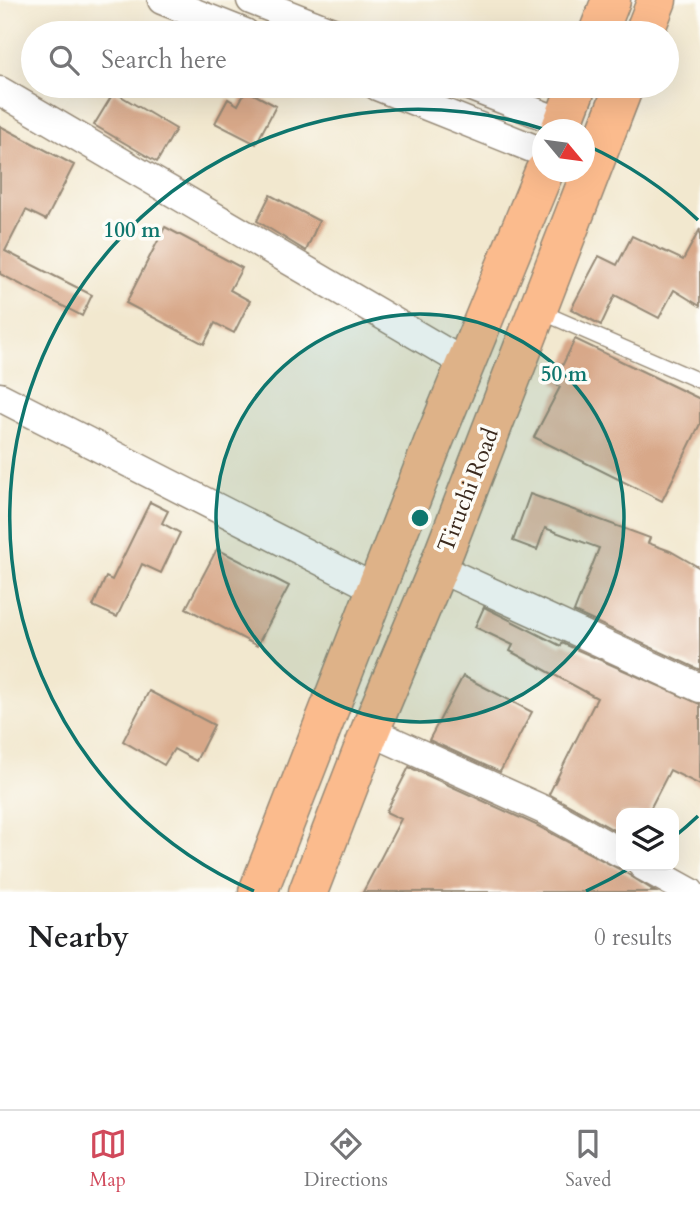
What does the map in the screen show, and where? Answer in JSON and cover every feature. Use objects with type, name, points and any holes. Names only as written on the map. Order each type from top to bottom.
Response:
[{"type":"highway","points":[[603,21],[611,0]]},
{"type":"highway","points":[[649,21],[657,0]]},
{"type":"highway","points":[[563,119],[572,98]]},
{"type":"highway","name":"Tiruchi Road","points":[[308,892],[370,731],[438,568],[619,98]]},
{"type":"highway","points":[[258,892],[540,182]]},
{"type":"street","points":[[162,0],[215,21]]},
{"type":"street","points":[[251,0],[304,21]]},
{"type":"street","points":[[0,91],[466,363]]},
{"type":"street","points":[[421,98],[532,129]]},
{"type":"street","points":[[490,98],[532,122]]},
{"type":"street","points":[[0,397],[377,590]]},
{"type":"street","points":[[438,568],[700,688]]},
{"type":"street","points":[[370,731],[544,810],[616,850]]},
{"type":"street","points":[[652,871],[690,892]]},
{"type":"lane","points":[[537,310],[700,380]]},
{"type":"building","points":[[110,98],[124,98],[176,129],[157,162],[94,125]]},
{"type":"building","points":[[242,98],[261,98],[276,106],[256,144],[215,123],[228,99],[238,105]]},
{"type":"building","points":[[0,126],[74,165],[46,220],[26,210],[5,251],[92,295],[82,316],[0,274]]},
{"type":"building","points":[[270,195],[319,221],[306,251],[257,221]]},
{"type":"building","points":[[165,227],[242,268],[230,290],[250,301],[234,333],[215,323],[204,344],[126,303]]},
{"type":"building","points":[[700,229],[700,306],[674,290],[659,318],[615,295],[601,325],[571,309],[599,256],[617,265],[632,236],[683,260]]},
{"type":"building","points":[[575,339],[700,399],[700,424],[662,501],[534,437],[560,387],[554,383]]},
{"type":"building","points":[[530,494],[650,538],[648,543],[670,551],[700,568],[700,670],[574,612],[599,548],[545,528],[537,550],[513,541]]},
{"type":"building","points":[[150,502],[168,511],[162,523],[180,533],[161,573],[142,564],[117,617],[93,606],[106,577],[112,580]]},
{"type":"building","points":[[217,549],[289,586],[257,646],[186,608]]},
{"type":"building","points":[[484,607],[561,646],[562,643],[700,704],[700,785],[670,770],[651,808],[616,808],[616,831],[549,794],[597,698],[510,651],[513,645],[475,627]]},
{"type":"building","points":[[463,676],[532,712],[500,772],[429,740]]},
{"type":"building","points":[[149,691],[214,725],[196,761],[174,749],[164,765],[123,741]]},
{"type":"building","points":[[409,767],[536,825],[656,892],[363,892],[401,819],[386,812]]}]
